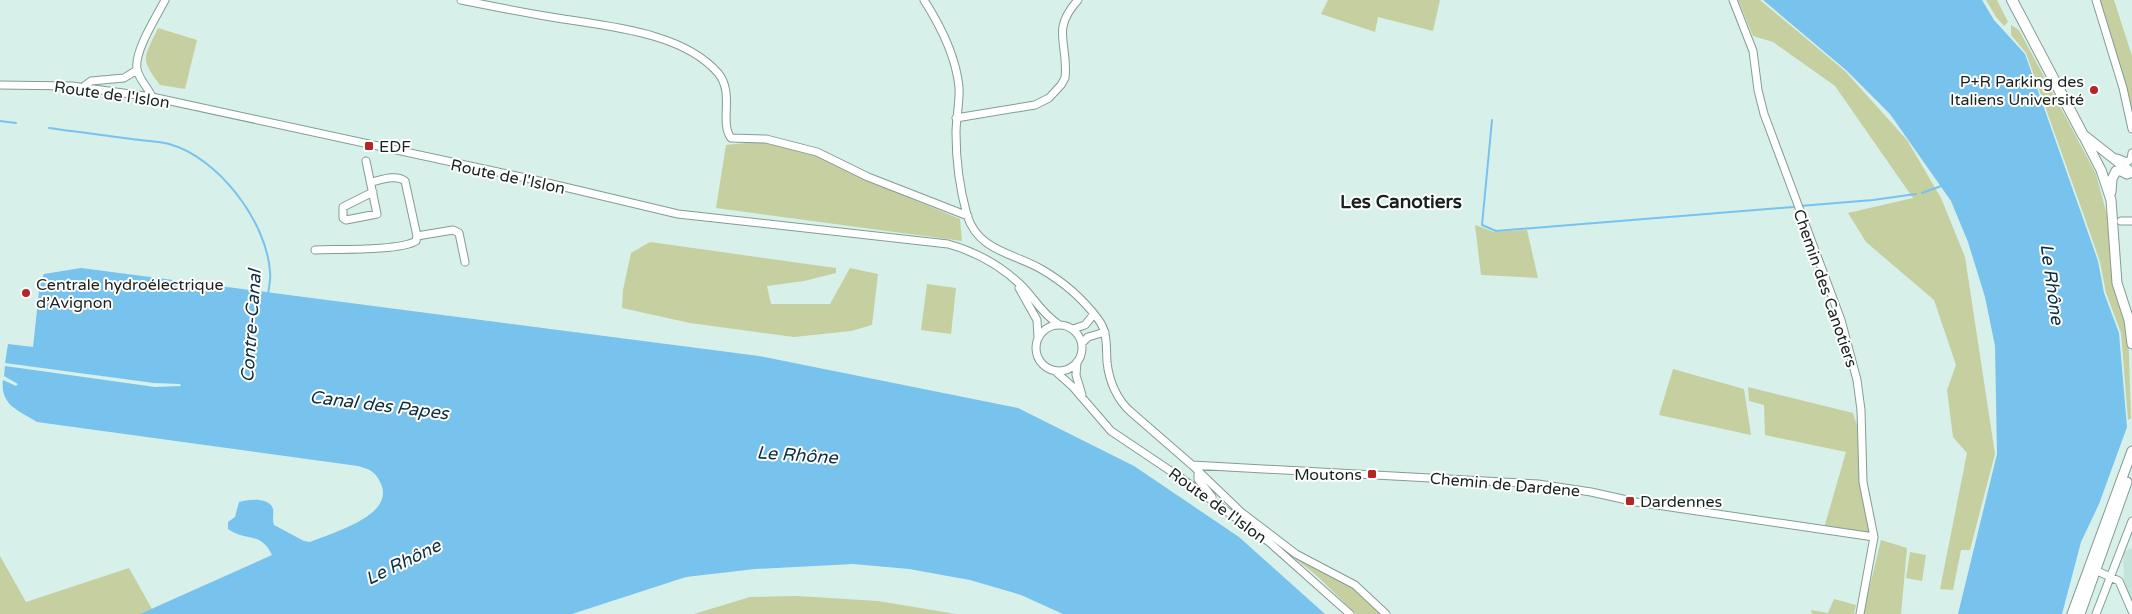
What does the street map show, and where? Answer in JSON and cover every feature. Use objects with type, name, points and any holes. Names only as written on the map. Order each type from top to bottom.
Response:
[{"type":"highway","points":[[2012,0],[2083,135]]},
{"type":"main road","points":[[2083,135],[2132,173]]},
{"type":"main road","points":[[2083,135],[2101,170],[2111,200]]},
{"type":"main road","points":[[2132,178],[2121,171],[2116,171],[2112,179],[2111,200],[2117,283],[2129,320],[2132,344]]},
{"type":"main road","points":[[2116,269],[2132,318]]},
{"type":"main road","points":[[2080,614],[2092,569],[2130,464],[2132,444]]},
{"type":"main road","points":[[2122,496],[2132,451]]},
{"type":"main road","points":[[2072,614],[2132,474]]},
{"type":"street","points":[[152,97],[137,70],[140,50],[165,0]]},
{"type":"street","points":[[461,0],[597,25],[672,42],[708,63],[724,81],[728,98],[728,132],[732,138],[766,139],[817,152],[868,177],[968,216]]},
{"type":"street","points":[[924,0],[938,26],[954,64],[959,88],[956,118],[956,154],[968,216],[975,232],[991,247],[1039,268],[1054,278],[1094,314],[1105,332],[1108,367],[1122,404],[1192,465],[1230,503],[1296,554],[1346,579],[1386,614]]},
{"type":"street","points":[[956,118],[1035,105],[1049,98],[1065,78],[1062,29],[1068,12],[1078,0]]},
{"type":"street","name":"Chemin des Canotiers","points":[[1733,0],[1753,51],[1758,90],[1764,114],[1851,352],[1861,410],[1864,482],[1874,537],[1860,614]]},
{"type":"street","points":[[2096,0],[2123,88],[2132,128]]},
{"type":"street","points":[[83,87],[91,81],[124,78],[137,70]]},
{"type":"street","name":"Route de l'Islon","points":[[0,85],[40,84],[83,87],[152,97],[535,180],[678,214],[948,244],[966,249],[988,259],[1023,287],[1047,316],[1058,324]]},
{"type":"street","points":[[2103,150],[2124,162],[2131,159],[2132,153]]},
{"type":"street","points":[[366,161],[371,182],[373,192],[377,214],[346,220],[343,218],[342,207],[373,192]]},
{"type":"street","points":[[315,250],[394,246],[412,243],[416,240],[417,236],[405,181],[396,178],[371,182]]},
{"type":"street","points":[[2121,221],[2132,221]]},
{"type":"street","points":[[417,236],[456,230],[459,234],[465,262]]},
{"type":"street","name":"Route de l'Islon","points":[[1011,277],[1034,313],[1038,324],[1038,337]]},
{"type":"street","points":[[1073,329],[1082,343],[1082,350],[1077,362],[1067,370],[1055,371],[1045,367],[1038,359],[1036,352],[1038,337],[1043,330],[1058,324],[1073,329],[1085,325],[1094,314]]},
{"type":"street","points":[[1082,343],[1088,337],[1105,332]]},
{"type":"street","name":"Route de l'Islon","points":[[1077,362],[1076,375],[1084,400]]},
{"type":"street","name":"Route de l'Islon","points":[[1055,371],[1111,431],[1217,503],[1296,565],[1350,614]]},
{"type":"street","name":"Chemin de Dardene","points":[[1192,465],[1538,484],[1591,492],[1636,502],[1874,537]]},
{"type":"street","points":[[1198,471],[1198,479],[1217,503]]},
{"type":"street","points":[[2096,614],[2132,521]]},
{"type":"street","points":[[2123,545],[2132,543]]},
{"type":"street","points":[[2118,558],[2119,581],[2132,611]]},
{"type":"street","points":[[2092,569],[2119,581]]},
{"type":"shaded area","points":[[2132,548],[2132,601],[2124,582],[2123,552]]},
{"type":"green space","points":[[1328,0],[1440,0],[1433,31],[1378,17],[1375,32],[1321,14]]},
{"type":"green space","points":[[1738,0],[1760,0],[1845,71],[1907,140],[1941,198],[1965,257],[1995,454],[1970,550],[1961,550],[1953,590],[1940,589],[1967,453],[1953,437],[1947,390],[1956,365],[1934,300],[1866,242],[1848,213],[1913,198],[1835,86],[1773,42],[1753,36]]},
{"type":"green space","points":[[1986,0],[1997,0],[2008,22],[2004,26],[1996,17]]},
{"type":"green space","points":[[2099,0],[2114,0],[2132,56],[2132,111]]},
{"type":"green space","points":[[2011,25],[2019,30],[2096,174],[2108,219],[2110,260],[2114,284],[2128,325],[2131,418],[2128,420],[2121,333],[2106,293],[2100,262],[2026,53],[2011,35]]},
{"type":"green space","points":[[158,28],[197,40],[185,89],[160,85],[146,63],[147,52]]},
{"type":"green space","points":[[765,141],[818,155],[893,191],[960,219],[962,241],[716,208],[726,145]]},
{"type":"green space","points":[[1475,225],[1494,232],[1527,230],[1538,278],[1481,275]]},
{"type":"green space","points":[[650,242],[836,268],[836,273],[804,281],[767,286],[771,304],[830,304],[850,268],[878,274],[872,325],[851,331],[794,337],[690,323],[622,308],[623,290],[631,253]]},
{"type":"green space","points":[[927,284],[956,288],[951,334],[921,330]]},
{"type":"green space","points":[[1673,369],[1744,389],[1751,435],[1659,415]]},
{"type":"green space","points":[[1748,387],[1853,413],[1857,425],[1862,483],[1872,536],[1824,528],[1846,452],[1765,435],[1764,405],[1749,401]]},
{"type":"green space","points":[[1881,540],[1907,548],[1901,614],[1863,614]]},
{"type":"green space","points":[[1910,552],[1926,555],[1922,581],[1906,578]]},
{"type":"green space","points":[[0,556],[26,602],[129,568],[152,609],[140,614],[0,614]]},
{"type":"green space","points":[[1293,557],[1347,581],[1382,614],[1356,614],[1316,575]]},
{"type":"green space","points":[[797,596],[878,601],[956,614],[694,614],[750,597]]},
{"type":"green space","points":[[1834,599],[1856,605],[1854,614],[1812,614],[1811,610],[1828,613]]},
{"type":"water","name":"Le Rhône","points":[[1763,0],[1982,0],[1994,20],[2025,54],[2098,261],[2104,293],[2119,333],[2127,427],[2099,504],[2081,542],[2062,614],[1958,614],[1997,454],[1995,346],[1985,297],[1968,242],[1951,201],[1890,114],[1846,70]]},
{"type":"water","points":[[81,268],[759,356],[1018,408],[1134,466],[1239,537],[1325,614],[1063,614],[1021,595],[970,580],[909,569],[853,564],[755,569],[686,577],[572,614],[140,614],[272,555],[268,548],[258,540],[228,529],[228,522],[235,517],[239,502],[253,500],[268,502],[273,509],[274,525],[304,541],[310,542],[359,522],[379,505],[383,495],[381,484],[377,477],[366,468],[358,466],[37,422],[17,410],[7,401],[4,395],[3,380],[16,386],[18,384],[4,376],[5,366],[155,387],[181,386],[180,384],[154,383],[5,363],[8,344],[33,347],[40,283],[44,274]]},
{"type":"waterway","points":[[1492,120],[1482,225],[1496,231],[1793,207]]},
{"type":"waterway","name":"Contre-Canal","points":[[0,121],[16,123]]},
{"type":"waterway","name":"Contre-Canal","points":[[49,128],[160,142],[187,151],[205,162],[237,194],[250,213],[260,233],[267,253],[270,272],[268,294]]},
{"type":"waterway","points":[[1922,193],[1944,185]]},
{"type":"waterway","points":[[1800,206],[1873,200],[1916,194]]},
{"type":"place","name":"P+R Parking des Italiens Université","points":[[2094,90]]},
{"type":"place","name":"EDF","points":[[369,146]]},
{"type":"place","name":"Centrale hydroélectrique d’Avignon","points":[[26,293]]},
{"type":"place","name":"Moutons","points":[[1372,474]]},
{"type":"place","name":"Dardennes","points":[[1630,501]]},
{"type":"district","name":"Les Canotiers","points":[[1401,201]]},
{"type":"water label","name":"Canal des Papes","points":[[379,405]]}]
